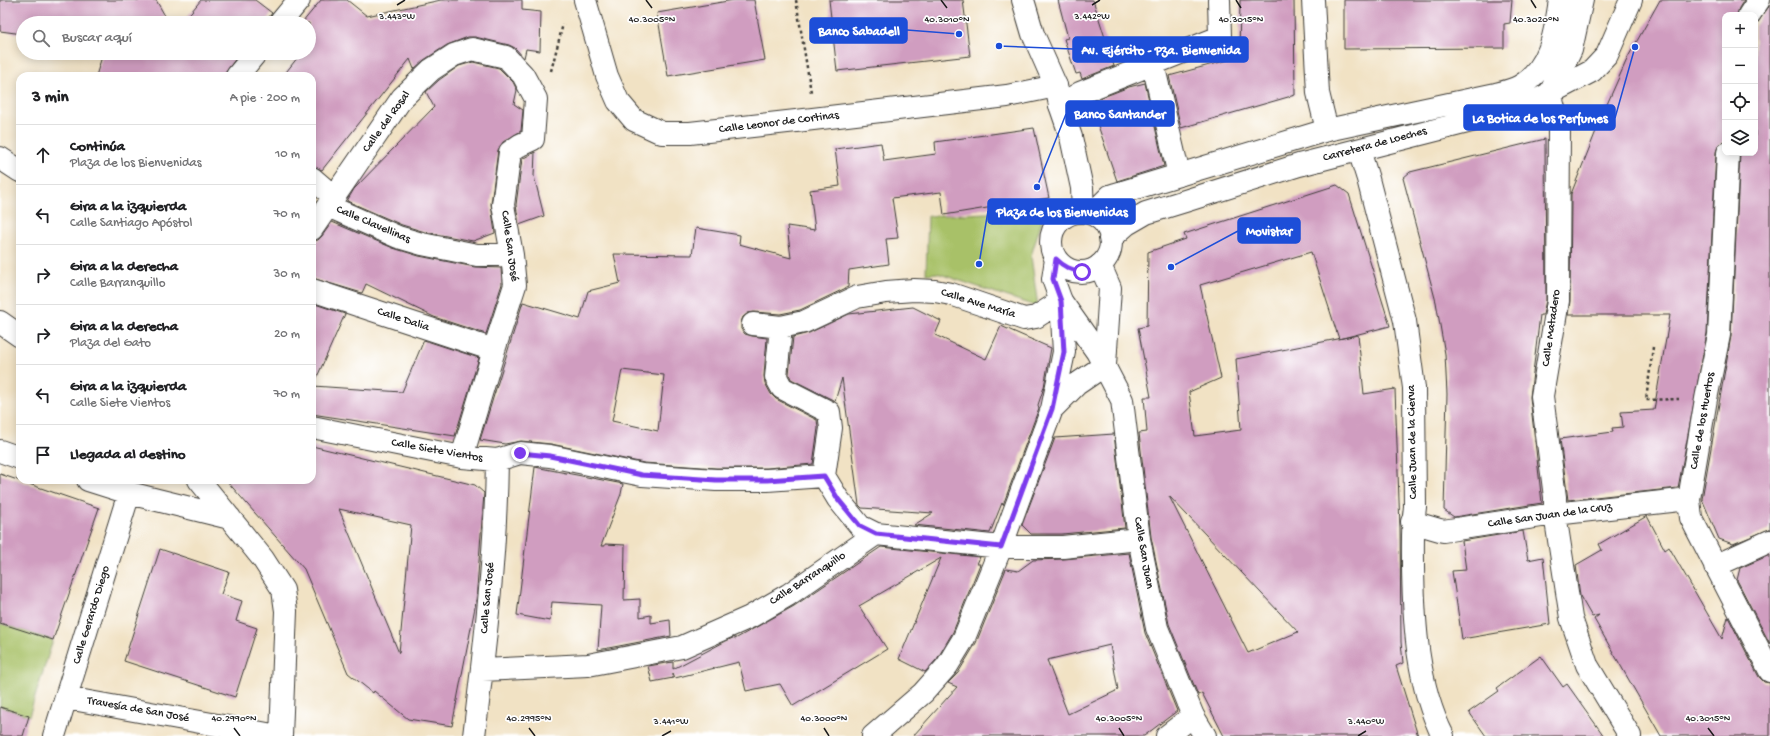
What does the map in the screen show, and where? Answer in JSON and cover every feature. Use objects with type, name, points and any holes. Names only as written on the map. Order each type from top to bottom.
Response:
[{"type":"street","points":[[286,16],[299,0]]},
{"type":"street","name":"Calle Leonor de Cortinas","points":[[585,0],[607,76],[618,101],[634,120],[662,133],[690,133],[1007,96],[1058,96],[1080,94],[1220,36],[1219,0]]},
{"type":"street","points":[[1023,0],[1033,34],[1058,96],[1073,145],[1088,213]]},
{"type":"street","points":[[1313,0],[1318,93],[1327,130]]},
{"type":"street","name":"Carretera de Loeches","points":[[1088,213],[1110,196],[1327,130],[1496,94],[1520,86],[1536,72],[1546,58],[1553,41],[1560,0]]},
{"type":"street","points":[[1550,94],[1571,50],[1582,0]]},
{"type":"street","name":"Carretera de Loeches","points":[[1110,239],[1127,224],[1146,213],[1299,165],[1514,110],[1534,102],[1592,71],[1607,55],[1631,0]]},
{"type":"street","points":[[1751,12],[1759,0]]},
{"type":"street","name":"Calle del Rosal","points":[[316,223],[402,98],[431,70],[454,54],[472,49],[506,57],[523,75],[536,99]]},
{"type":"street","points":[[240,72],[250,60]]},
{"type":"street","points":[[1153,64],[1179,175]]},
{"type":"street","name":"Calle Matadero","points":[[1550,94],[1559,127],[1558,301],[1542,396],[1555,497],[1555,514],[1571,618],[1582,652],[1587,665],[1630,736]]},
{"type":"street","name":"Calle San José","points":[[462,457],[515,285],[512,255],[503,204],[510,152],[533,139],[536,99]]},
{"type":"street","name":"Calle Juan de la Cierva","points":[[1359,150],[1405,321],[1414,388],[1415,507],[1412,522],[1415,622],[1425,691],[1443,736]]},
{"type":"street","name":"Calle de los Huertos","points":[[1728,156],[1719,336],[1706,399],[1689,499],[1691,518],[1770,671]]},
{"type":"street","points":[[0,158],[16,168]]},
{"type":"street","name":"Calle Clavellinas","points":[[316,183],[331,201],[398,237],[422,244],[477,255],[512,255]]},
{"type":"street","points":[[1088,213],[1099,218],[1105,224],[1110,239],[1109,251],[1100,265],[1091,270],[1082,272],[1063,266],[1056,259],[1051,245],[1053,230],[1057,223],[1068,214],[1088,213]]},
{"type":"street","points":[[873,736],[923,693],[947,666],[964,638],[1001,547],[1052,409],[1064,352],[1061,301],[1053,279],[1056,259]]},
{"type":"street","name":"Calle San Juan","points":[[1100,265],[1110,288],[1105,365]]},
{"type":"street","name":"Calle Dalia","points":[[316,291],[494,350]]},
{"type":"street","name":"Calle Ave María","points":[[752,324],[781,327],[804,322],[857,297],[886,292],[935,291],[951,294],[1024,319],[1036,317],[1061,301]]},
{"type":"street","name":"Calle San Juan","points":[[1061,301],[1081,327],[1105,365],[1122,400],[1139,539],[1157,628],[1193,716],[1205,736]]},
{"type":"street","points":[[0,322],[16,333]]},
{"type":"street","points":[[781,327],[776,377],[782,388],[829,412],[831,428],[824,476],[838,499],[860,526],[876,534],[1001,547],[1063,547],[1139,539]]},
{"type":"street","points":[[1052,409],[1077,384],[1105,365]]},
{"type":"street","name":"Calle Siete Vientos","points":[[316,428],[462,457],[497,460],[520,453],[550,456],[642,475],[716,480],[767,480],[824,476]]},
{"type":"street","points":[[0,451],[16,457]]},
{"type":"street","name":"Calle San José","points":[[474,736],[482,670],[497,507],[497,460]]},
{"type":"street","points":[[101,484],[129,493],[230,518]]},
{"type":"street","points":[[202,484],[263,559],[283,590],[286,611],[280,736]]},
{"type":"street","name":"Calle Gerardo Diego","points":[[54,736],[67,698],[129,493]]},
{"type":"street","name":"Calle San Juan de la Cruz","points":[[1412,522],[1443,531],[1555,514],[1689,499]]},
{"type":"street","name":"Calle Barranquillo","points":[[482,670],[588,665],[682,647],[750,617],[788,595],[876,534]]},
{"type":"street","points":[[1715,566],[1770,541]]},
{"type":"street","name":"Travesía de San José","points":[[67,698],[223,731],[280,736]]},
{"type":"street","points":[[1167,736],[1193,716]]},
{"type":"path","points":[[796,0],[815,119]]},
{"type":"path","points":[[536,99],[546,92],[563,23]]},
{"type":"path","points":[[1654,347],[1646,400],[1706,399]]},
{"type":"green space","points":[[1045,210],[1031,256],[1038,307],[937,273],[926,274],[928,216]]},
{"type":"green space","points":[[0,623],[53,640],[29,716],[0,707]]},
{"type":"building","points":[[0,0],[156,0],[165,16],[16,16],[16,33],[0,31]]},
{"type":"building","points":[[201,0],[255,0],[272,13],[270,16],[188,16]]},
{"type":"building","points":[[321,0],[347,0],[367,16],[441,0],[522,0],[522,10],[541,12],[540,51],[526,49],[524,58],[515,48],[509,45],[475,37],[468,37],[447,45],[424,60],[414,69],[410,59],[322,170],[316,168],[316,72],[286,72],[296,60],[316,60],[316,16],[308,16]]},
{"type":"building","points":[[734,0],[754,0],[765,60],[668,76],[657,13]]},
{"type":"building","points":[[829,0],[963,0],[970,56],[837,71]]},
{"type":"building","points":[[1058,0],[1093,0],[1114,66],[1082,79],[1080,73],[1076,74],[1064,39],[1068,38]]},
{"type":"building","points":[[1240,0],[1294,0],[1295,95],[1181,128],[1169,76],[1239,57]]},
{"type":"building","points":[[1344,0],[1512,0],[1510,23],[1504,24],[1504,48],[1344,49]]},
{"type":"building","points":[[1660,0],[1744,0],[1738,12],[1722,12],[1722,143],[1718,146],[1716,152],[1707,333],[1678,488],[1568,500],[1560,439],[1613,432],[1612,428],[1623,427],[1621,412],[1654,410],[1670,315],[1568,315],[1570,301],[1571,194],[1604,111],[1628,57]]},
{"type":"building","points":[[1770,5],[1770,529],[1733,544],[1719,539],[1702,499],[1731,336],[1740,156],[1758,156],[1758,22]]},
{"type":"building","points":[[101,60],[235,60],[226,72],[97,72]]},
{"type":"building","points":[[473,62],[499,68],[513,82],[517,90],[514,104],[523,110],[521,131],[503,142],[498,150],[491,204],[495,233],[473,241],[425,232],[402,225],[347,201],[354,189],[434,107],[426,92],[439,80],[459,66]]},
{"type":"building","points":[[1145,83],[1164,166],[1117,181],[1090,102],[1129,87]]},
{"type":"building","points":[[1034,128],[1049,198],[944,215],[941,192],[892,198],[898,238],[886,239],[889,264],[849,270],[848,287],[800,310],[780,314],[754,312],[748,313],[743,317],[741,329],[745,334],[767,338],[764,376],[765,383],[771,394],[776,399],[817,420],[818,428],[813,464],[767,468],[716,468],[644,463],[551,444],[521,441],[505,444],[480,440],[523,302],[580,319],[588,291],[620,283],[614,254],[692,255],[696,228],[740,235],[739,244],[791,258],[787,226],[815,230],[810,190],[840,186],[835,149],[881,143],[884,161],[936,154],[935,142]],"holes":[[[622,370],[664,375],[658,431],[612,421]]]},
{"type":"building","points":[[1545,139],[1546,300],[1543,315],[1540,315],[1530,397],[1542,503],[1454,517],[1444,510],[1447,394],[1445,354],[1436,302],[1403,178],[1410,172]]},
{"type":"building","points":[[535,152],[534,176],[544,216],[519,225],[516,205],[522,159]]},
{"type":"building","points":[[1337,185],[1349,194],[1390,326],[1344,338],[1358,335],[1364,394],[1395,389],[1400,528],[1401,642],[1403,663],[1396,666],[1418,736],[1224,736],[1202,693],[1198,695],[1169,624],[1151,537],[1139,433],[1147,432],[1144,397],[1151,397],[1138,328],[1147,326],[1148,252],[1186,239],[1184,234]],"holes":[[[1311,252],[1339,339],[1236,359],[1241,430],[1195,436],[1189,392],[1221,378],[1200,285]],[[1169,496],[1298,632],[1248,653]]]},
{"type":"building","points":[[332,222],[393,248],[419,256],[475,267],[501,268],[502,284],[486,334],[434,317],[366,284],[362,293],[316,279],[316,240],[322,236]]},
{"type":"building","points":[[316,304],[345,314],[316,379]]},
{"type":"building","points":[[913,307],[941,321],[935,335],[986,359],[1001,326],[1051,348],[1044,387],[1038,405],[1039,408],[1003,505],[1002,503],[990,533],[914,525],[933,513],[862,508],[859,505],[842,378],[835,401],[791,379],[789,374],[793,337],[809,333],[849,314]]},
{"type":"building","points":[[424,340],[479,358],[455,436],[316,415],[316,386],[402,392]]},
{"type":"building","points":[[1114,434],[1125,528],[1062,534],[1031,534],[1022,525],[1055,438]]},
{"type":"building","points":[[316,447],[475,485],[484,493],[476,602],[452,726],[408,719],[374,691],[373,693],[348,673],[304,569],[230,484],[316,484]],"holes":[[[339,509],[411,525],[399,653]]]},
{"type":"building","points":[[535,467],[623,484],[621,494],[601,546],[605,546],[605,544],[625,545],[624,600],[640,599],[640,617],[651,615],[651,623],[670,620],[671,636],[598,650],[601,605],[552,602],[550,621],[517,615]]},
{"type":"building","points":[[0,474],[16,479],[16,484],[29,484],[99,508],[53,640],[0,623]]},
{"type":"building","points":[[1647,516],[1665,550],[1669,547],[1722,639],[1728,617],[1759,677],[1764,682],[1770,683],[1770,736],[1661,736],[1594,619],[1599,615],[1592,617],[1580,596],[1576,565],[1602,550],[1599,544]]},
{"type":"building","points":[[1523,531],[1528,560],[1543,557],[1550,624],[1462,639],[1452,571],[1466,570],[1462,541]]},
{"type":"building","points":[[881,547],[980,557],[977,564],[980,564],[953,632],[937,659],[925,672],[899,659],[941,558],[859,606],[887,649],[793,706],[780,684],[746,691],[739,662],[675,678],[673,673],[673,678],[652,682],[648,666],[673,662],[673,669],[726,641],[735,637],[735,639],[794,606]]},
{"type":"building","points":[[160,549],[229,572],[221,594],[242,601],[236,621],[257,628],[235,697],[124,661]]},
{"type":"building","points":[[1129,553],[1145,633],[1177,711],[1144,736],[913,736],[957,687],[948,683],[958,673],[976,643],[1006,569],[1018,571],[1033,560],[1064,559]],"holes":[[[1110,645],[1118,690],[1068,714],[1047,660]]]},
{"type":"building","points":[[1770,555],[1770,644],[1737,580],[1740,568]]},
{"type":"building","points":[[1541,656],[1563,687],[1567,684],[1604,736],[1486,736],[1469,712],[1499,691],[1497,688]]},
{"type":"building","points":[[0,707],[29,716],[23,736],[0,736]]},
{"type":"place","name":"Banco Sabadell","points":[[959,34]]},
{"type":"place","name":"Av. Ejército - Pza. Bienvenida","points":[[999,46]]},
{"type":"place","name":"La Botica de los Perfumes","points":[[1635,47]]},
{"type":"place","name":"Banco Santander","points":[[1037,187]]},
{"type":"place","name":"Plaza de los Bienvenidas","points":[[979,264]]},
{"type":"place","name":"Movistar","points":[[1171,267]]},
{"type":"route","points":[[520,453],[550,456],[642,475],[716,480],[767,480],[824,476],[838,499],[860,526],[876,534],[1001,547],[1052,409],[1064,352],[1061,301],[1053,279],[1056,259],[1063,266],[1082,272]]}]
